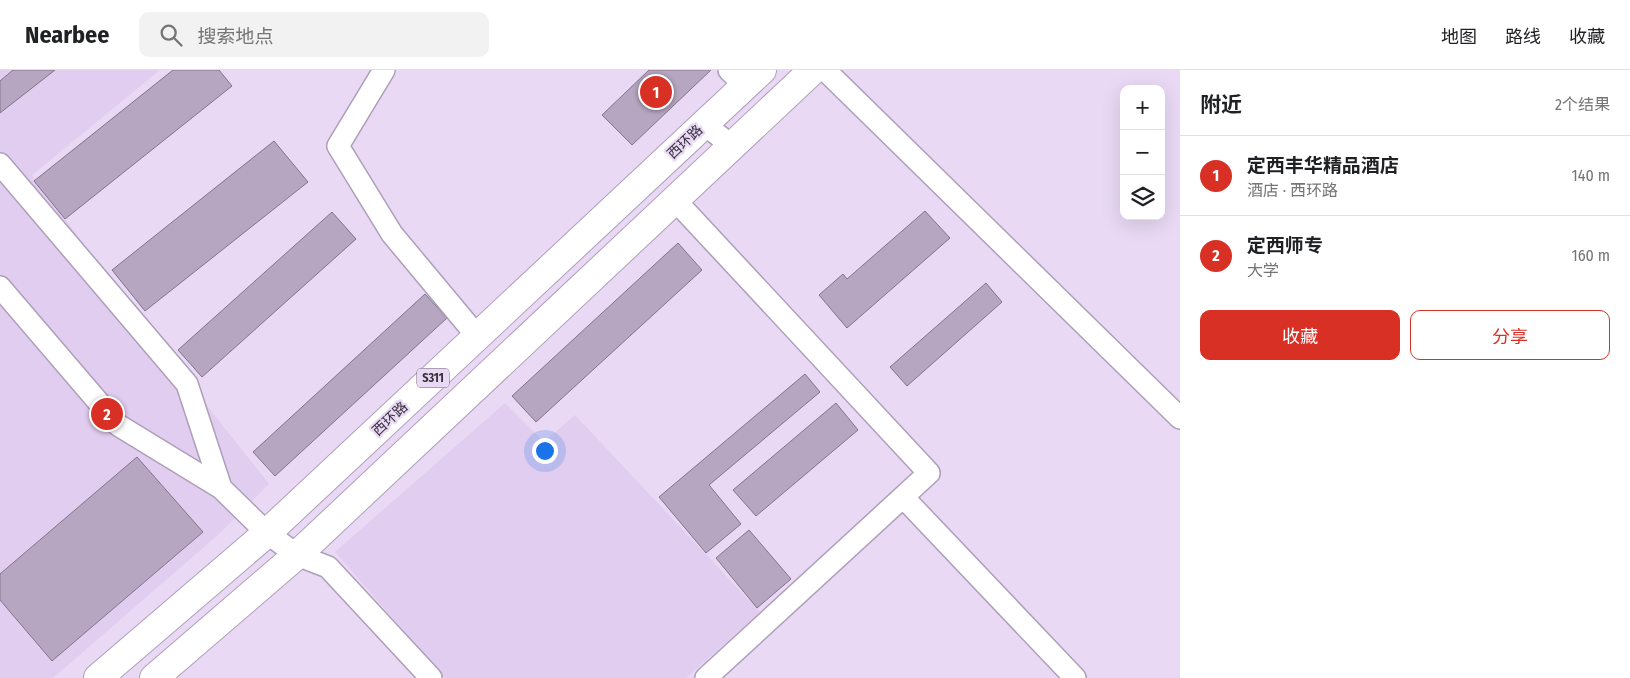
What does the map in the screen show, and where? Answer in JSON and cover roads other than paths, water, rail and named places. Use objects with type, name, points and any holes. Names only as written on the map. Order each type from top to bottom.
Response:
[{"type":"main road","name":"S311","points":[[154,678],[298,554],[813,70]]},
{"type":"main road","name":"西环路","points":[[98,678],[267,534],[704,124],[745,75]]},
{"type":"street","points":[[384,70],[338,146],[392,234],[478,336]]},
{"type":"street","points":[[825,70],[1180,418]]},
{"type":"street","points":[[704,124],[732,146]]},
{"type":"street","points":[[0,164],[187,384],[221,488]]},
{"type":"street","points":[[675,200],[929,473],[706,678]]},
{"type":"street","points":[[0,287],[118,425],[221,488],[267,534],[298,554],[328,567],[431,678]]},
{"type":"street","points":[[903,497],[1075,678]]},
{"type":"place","name":"定西丰华精品酒店","points":[[656,92]]},
{"type":"place","name":"定西师专","points":[[107,414]]}]
